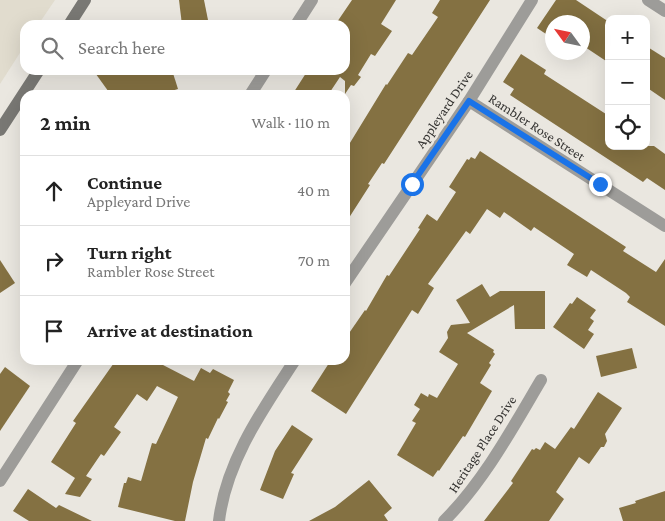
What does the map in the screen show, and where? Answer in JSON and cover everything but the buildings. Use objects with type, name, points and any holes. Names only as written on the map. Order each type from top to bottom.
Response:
[{"type":"street","points":[[72,20],[85,0]]},
{"type":"street","name":"Appleyard Drive","points":[[350,276],[469,101],[532,0]]},
{"type":"street","points":[[648,0],[665,11]]},
{"type":"street","points":[[298,20],[307,2]]},
{"type":"street","points":[[26,90],[36,75]]},
{"type":"street","points":[[253,90],[263,75]]},
{"type":"street","points":[[0,130],[20,99]]},
{"type":"street","name":"Rambler Rose Street","points":[[469,101],[665,226]]},
{"type":"street","points":[[0,481],[72,365]]},
{"type":"street","points":[[219,521],[221,506],[240,448],[292,365]]},
{"type":"street","name":"Heritage Place Drive","points":[[444,521],[464,501],[506,438],[541,380]]},
{"type":"shaded area","points":[[0,0],[55,0],[41,20],[20,20],[20,53],[0,84]]},
{"type":"route","points":[[412,184],[469,101],[600,184]]}]
